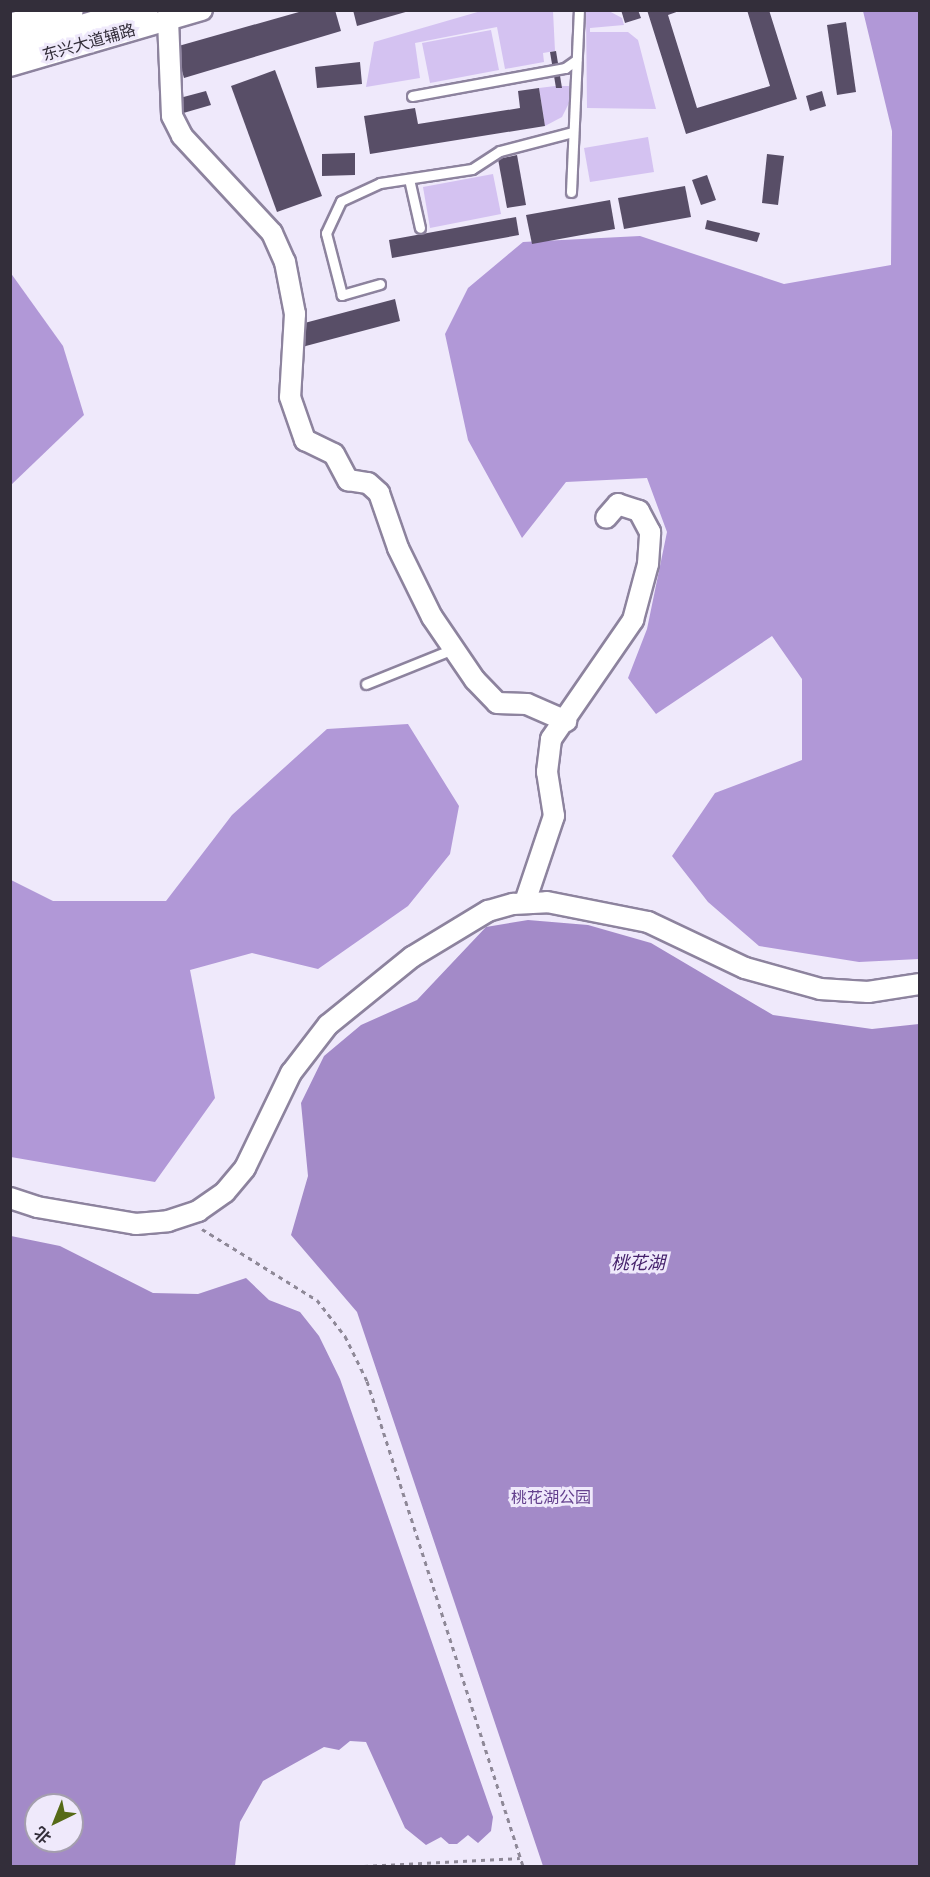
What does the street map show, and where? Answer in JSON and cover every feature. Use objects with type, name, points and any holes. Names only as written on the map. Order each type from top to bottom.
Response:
[{"type":"main road","points":[[10,27],[155,15]]},
{"type":"main road","points":[[10,49],[69,21]]},
{"type":"street","name":"东兴大道辅路","points":[[10,66],[104,39],[155,15],[202,10]]},
{"type":"street","points":[[155,15],[172,116],[182,136],[272,233],[285,262],[295,314],[290,397],[305,440],[333,454],[348,480],[368,483],[379,493],[398,548],[453,649],[497,703],[527,704],[566,721]]},
{"type":"street","points":[[69,21],[104,39]]},
{"type":"street","points":[[525,902],[554,816],[547,772],[551,739],[566,721],[633,620],[648,564],[650,532],[639,511],[618,504],[606,518]]},
{"type":"street","points":[[10,1198],[37,1207],[136,1224],[168,1221],[198,1210],[225,1192],[245,1168],[291,1073],[315,1040],[342,1012],[412,957],[476,918],[525,902],[547,902],[648,922],[745,968],[820,989],[868,992],[920,984]]},
{"type":"lane","points":[[571,192],[579,10]]},
{"type":"lane","points":[[411,96],[565,68],[576,60]]},
{"type":"lane","points":[[380,284],[342,295],[326,233],[341,201],[380,183],[472,169],[500,151],[573,132]]},
{"type":"lane","points":[[409,179],[420,228]]},
{"type":"lane","points":[[366,684],[453,649]]},
{"type":"path","points":[[198,1210],[197,1222],[204,1232],[218,1237],[247,1259],[317,1300],[345,1336],[367,1381],[523,1866]]},
{"type":"path","points":[[364,1866],[520,1858]]},
{"type":"shaded area","points":[[481,11],[553,11],[555,51],[543,53],[544,62],[505,69],[497,27],[415,43],[420,78],[366,87],[374,42]]},
{"type":"shaded area","points":[[586,11],[609,11],[622,18],[624,25],[590,28],[590,32],[628,32],[638,40],[656,109],[587,108]]},
{"type":"shaded area","points":[[863,11],[919,11],[919,959],[859,962],[759,946],[708,902],[672,856],[715,793],[802,760],[802,679],[772,636],[656,714],[628,678],[647,629],[667,532],[647,478],[566,482],[522,538],[468,440],[445,334],[468,288],[523,242],[640,236],[784,284],[891,265],[892,131]]},
{"type":"shaded area","points":[[491,30],[499,70],[430,83],[422,43]]},
{"type":"shaded area","points":[[569,86],[569,103],[562,117],[545,126],[539,88]]},
{"type":"shaded area","points":[[648,137],[654,172],[590,182],[584,148]]},
{"type":"shaded area","points":[[493,174],[501,214],[430,228],[423,187]]},
{"type":"shaded area","points":[[10,272],[63,346],[84,415],[11,485]]},
{"type":"shaded area","points":[[408,724],[459,806],[450,854],[408,906],[318,969],[252,953],[190,970],[215,1098],[155,1182],[11,1157],[11,880],[53,901],[166,901],[232,815],[327,729]]},
{"type":"water","name":"桃花湖","points":[[528,920],[588,925],[651,943],[773,1015],[872,1029],[919,1024],[919,1866],[543,1866],[357,1312],[291,1235],[308,1176],[301,1103],[324,1056],[361,1025],[417,1000],[486,927]]},
{"type":"water","points":[[11,1236],[60,1246],[153,1293],[198,1294],[246,1278],[269,1300],[300,1312],[319,1336],[340,1379],[493,1817],[491,1831],[478,1843],[468,1835],[457,1844],[449,1844],[441,1837],[426,1845],[405,1828],[366,1742],[350,1741],[339,1750],[324,1747],[263,1781],[240,1822],[235,1866],[11,1866]]},
{"type":"building","points":[[306,10],[335,10],[341,31],[184,78],[175,47]]},
{"type":"building","points":[[353,10],[409,10],[409,11],[357,26]]},
{"type":"building","points":[[621,10],[638,10],[641,18],[625,23]]},
{"type":"building","points":[[647,10],[682,10],[668,15],[697,108],[770,86],[747,10],[769,10],[797,99],[686,134]]},
{"type":"building","points":[[846,22],[856,92],[837,95],[827,25]]},
{"type":"building","points":[[556,51],[562,88],[556,88],[550,52]]},
{"type":"building","points":[[360,62],[362,84],[317,88],[315,67]]},
{"type":"building","points":[[275,70],[322,196],[277,212],[231,86]]},
{"type":"building","points":[[539,88],[545,126],[370,154],[364,116],[415,108],[418,124],[520,108],[518,91]]},
{"type":"building","points":[[206,91],[211,105],[180,114],[176,99]]},
{"type":"building","points":[[822,91],[826,106],[810,111],[806,96]]},
{"type":"building","points":[[355,153],[355,175],[322,176],[322,154]]},
{"type":"building","points":[[767,154],[784,156],[778,205],[762,203]]},
{"type":"building","points":[[517,155],[526,205],[507,208],[498,159]]},
{"type":"building","points":[[707,175],[716,200],[701,205],[692,180]]},
{"type":"building","points":[[685,186],[691,217],[624,229],[618,198]]},
{"type":"building","points":[[610,200],[615,229],[532,244],[526,215]]},
{"type":"building","points":[[516,217],[519,235],[392,258],[389,240]]},
{"type":"building","points":[[707,220],[760,233],[757,242],[705,229]]},
{"type":"building","points":[[395,299],[400,321],[302,347],[297,325]]},
{"type":"park label","name":"桃花湖公园","points":[[551,1498]]}]
